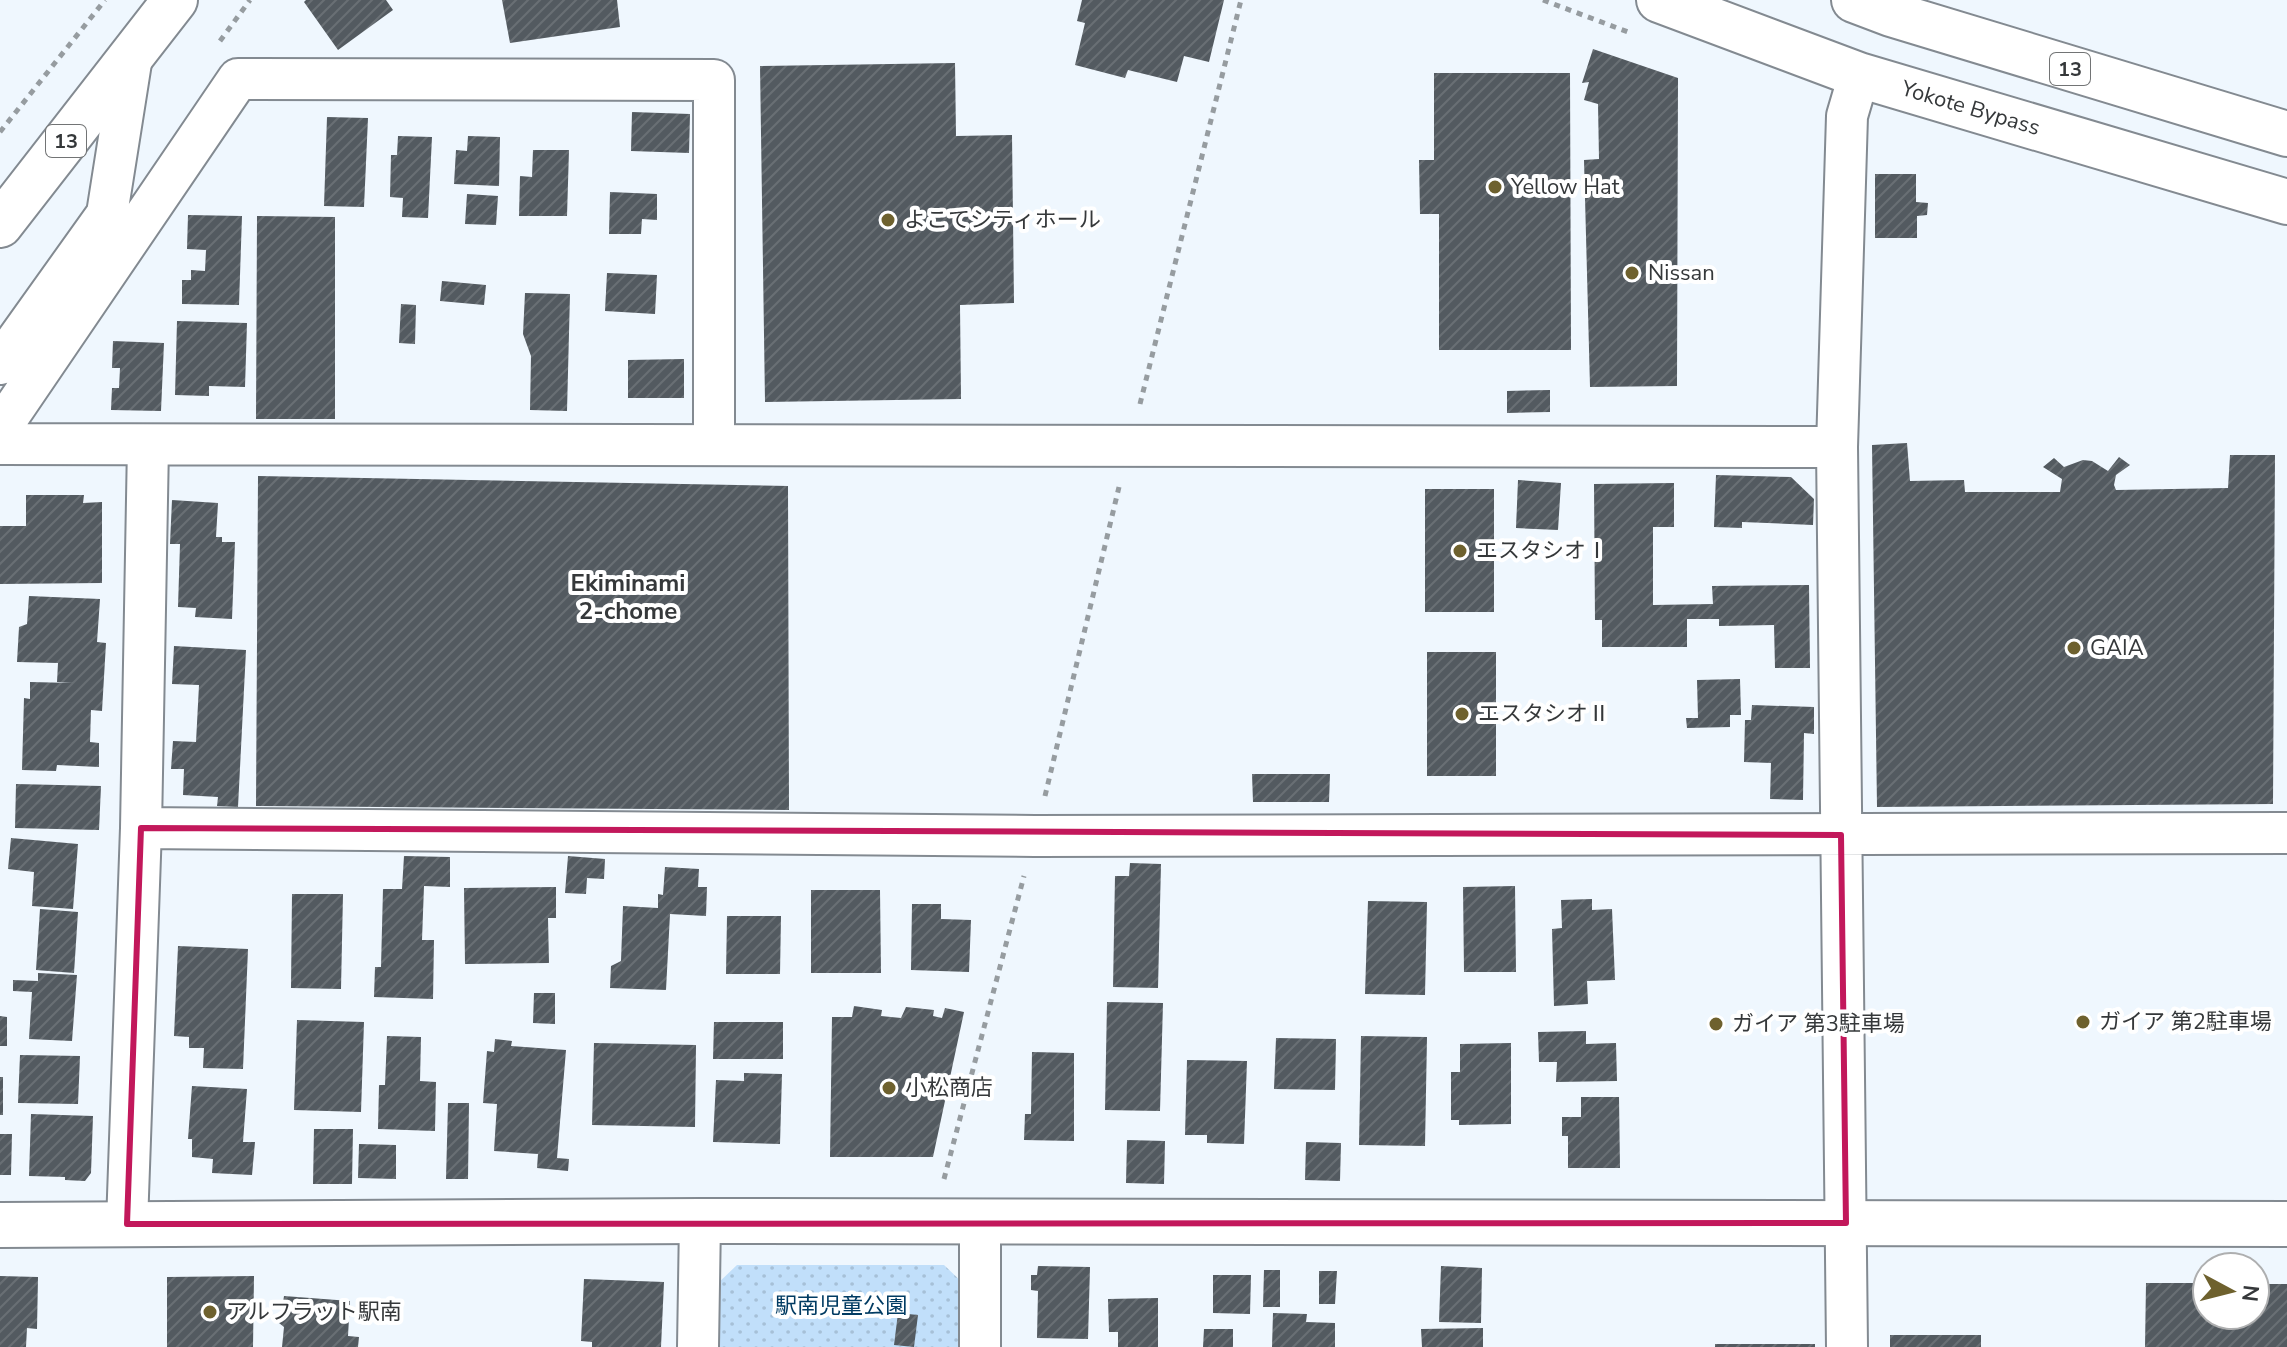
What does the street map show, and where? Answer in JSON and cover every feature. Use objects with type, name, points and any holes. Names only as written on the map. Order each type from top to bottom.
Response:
[{"type":"main road","name":"13","points":[[0,225],[175,0]]},
{"type":"main road","name":"Yokote Bypass","points":[[1659,0],[1859,75],[2287,202]]},
{"type":"main road","name":"13","points":[[1854,0],[1891,14],[2287,134]]},
{"type":"main road","points":[[0,1225],[700,1221],[2287,1224]]},
{"type":"street","points":[[0,364],[107,214],[132,56]]},
{"type":"street","points":[[1847,1347],[1837,447],[1847,116],[1859,75]]},
{"type":"street","points":[[0,429],[238,79],[714,80],[714,444]]},
{"type":"street","points":[[0,444],[1837,447]]},
{"type":"street","points":[[127,1224],[141,828],[148,445]]},
{"type":"street","points":[[141,828],[1035,836],[2287,833]]},
{"type":"street","points":[[698,1347],[700,1221]]},
{"type":"street","points":[[980,1223],[980,1347]]},
{"type":"path","points":[[0,132],[105,0]]},
{"type":"path","points":[[1129,445],[1241,0]]},
{"type":"highlighted area","points":[[141,828],[1841,835],[1846,1223],[127,1224]]},
{"type":"green space","name":"駅南児童公園","points":[[737,1265],[944,1265],[967,1287],[967,1347],[715,1347],[715,1286]]},
{"type":"building","points":[[386,0],[393,10],[338,50],[304,2]]},
{"type":"building","points":[[502,0],[617,0],[620,27],[510,43]]},
{"type":"building","points":[[1082,0],[1224,0],[1209,62],[1184,56],[1177,82],[1128,70],[1125,78],[1075,65],[1085,23],[1077,21]]},
{"type":"building","name":"Nissan","points":[[1593,49],[1678,78],[1677,386],[1590,387],[1584,160],[1599,159],[1598,104],[1584,100],[1589,82],[1582,83]]},
{"type":"building","name":"よこてシティホール","points":[[955,63],[956,136],[1012,135],[1014,303],[960,305],[961,399],[765,402],[760,66]]},
{"type":"building","name":"Yellow Hat","points":[[1434,73],[1570,73],[1571,350],[1439,350],[1439,214],[1420,214],[1419,160],[1434,160]]},
{"type":"building","points":[[632,112],[690,114],[689,153],[631,151]]},
{"type":"building","points":[[327,117],[368,118],[364,207],[324,206]]},
{"type":"building","points":[[398,136],[432,137],[428,218],[402,217],[403,198],[390,197],[391,155],[397,155]]},
{"type":"building","points":[[468,136],[500,137],[499,186],[454,184],[456,150],[467,151]]},
{"type":"building","points":[[533,150],[569,150],[567,216],[519,216],[520,176],[532,177]]},
{"type":"building","points":[[1875,174],[1916,174],[1916,202],[1928,203],[1927,215],[1917,216],[1917,238],[1875,238]]},
{"type":"building","points":[[610,192],[657,194],[657,220],[642,219],[641,234],[609,234]]},
{"type":"building","points":[[467,194],[498,196],[496,225],[465,224]]},
{"type":"building","points":[[188,215],[242,216],[239,305],[182,304],[182,280],[191,280],[191,270],[205,271],[206,250],[187,249]]},
{"type":"building","points":[[257,216],[335,217],[335,419],[256,419]]},
{"type":"building","points":[[607,273],[657,275],[655,314],[605,311]]},
{"type":"building","points":[[442,281],[486,285],[484,305],[440,301]]},
{"type":"building","points":[[525,293],[570,294],[567,411],[530,410],[531,356],[523,334]]},
{"type":"building","points":[[401,304],[416,305],[415,344],[399,343]]},
{"type":"building","points":[[177,321],[247,323],[245,387],[209,386],[209,396],[175,395]]},
{"type":"building","points":[[113,341],[164,343],[161,411],[111,410],[112,388],[119,388],[120,368],[112,368]]},
{"type":"building","points":[[684,359],[684,398],[628,398],[628,360]]},
{"type":"building","points":[[1550,390],[1550,412],[1507,413],[1507,391]]},
{"type":"building","name":"GAIA","points":[[1907,443],[1910,481],[1964,480],[1965,492],[2060,492],[2062,479],[2043,467],[2054,458],[2064,467],[2083,460],[2092,461],[2108,471],[2119,457],[2130,465],[2116,475],[2116,490],[2228,488],[2230,455],[2275,455],[2273,804],[1877,807],[1872,445]]},
{"type":"building","points":[[1716,475],[1791,477],[1814,499],[1813,525],[1742,522],[1742,528],[1714,527]]},
{"type":"building","points":[[258,476],[788,486],[789,810],[256,806]]},
{"type":"building","points":[[1518,480],[1561,483],[1558,530],[1516,528]]},
{"type":"building","points":[[1674,483],[1674,527],[1653,527],[1653,605],[1713,604],[1712,586],[1809,585],[1810,668],[1775,668],[1774,625],[1719,626],[1719,619],[1687,619],[1687,647],[1602,647],[1602,620],[1595,620],[1594,484]]},
{"type":"building","name":"エスタシオⅠ","points":[[1425,489],[1494,489],[1494,612],[1425,612]]},
{"type":"building","points":[[26,495],[84,495],[83,503],[102,502],[102,583],[0,584],[0,526],[26,526]]},
{"type":"building","points":[[172,500],[218,503],[216,537],[222,537],[222,542],[235,542],[232,619],[195,617],[196,608],[178,607],[180,544],[170,544]]},
{"type":"building","points":[[29,596],[100,599],[97,642],[106,643],[102,711],[91,710],[90,742],[99,743],[99,767],[57,765],[56,771],[22,770],[24,698],[30,699],[30,682],[73,683],[57,682],[58,663],[17,662],[19,627],[27,624]]},
{"type":"building","points":[[174,646],[246,650],[238,807],[217,806],[218,797],[183,795],[184,769],[171,769],[173,741],[196,742],[199,685],[172,684]]},
{"type":"building","name":"エスタシオⅡ","points":[[1427,652],[1496,652],[1496,776],[1427,776]]},
{"type":"building","points":[[1740,679],[1741,715],[1730,715],[1730,727],[1687,728],[1686,718],[1698,718],[1697,680]]},
{"type":"building","points":[[1752,705],[1814,707],[1814,734],[1804,733],[1803,800],[1770,799],[1771,763],[1744,762],[1745,720],[1751,720]]},
{"type":"building","points":[[1252,774],[1330,774],[1329,802],[1253,802]]},
{"type":"building","points":[[16,784],[101,786],[99,830],[15,828]]},
{"type":"building","points":[[11,838],[78,844],[73,909],[32,906],[34,872],[8,869]]},
{"type":"building","points":[[404,856],[450,857],[450,887],[424,886],[422,940],[434,940],[433,999],[374,997],[375,967],[381,967],[383,889],[402,889]]},
{"type":"building","points":[[568,856],[605,859],[604,879],[587,878],[586,894],[565,893]]},
{"type":"building","points":[[1130,863],[1161,864],[1158,988],[1113,987],[1115,876],[1129,876]]},
{"type":"building","points":[[665,867],[699,869],[698,887],[707,887],[706,916],[670,914],[666,990],[610,988],[611,966],[621,961],[623,906],[658,908],[658,894],[663,895]]},
{"type":"building","points":[[1515,886],[1516,972],[1464,972],[1463,887]]},
{"type":"building","points":[[556,887],[556,918],[548,918],[549,963],[465,964],[464,888]]},
{"type":"building","points":[[811,890],[880,890],[881,973],[811,973]]},
{"type":"building","points":[[292,894],[343,894],[341,989],[291,988]]},
{"type":"building","points":[[1592,899],[1592,910],[1612,909],[1615,980],[1587,981],[1588,1004],[1554,1006],[1552,929],[1562,928],[1561,900]]},
{"type":"building","points":[[1368,901],[1427,902],[1425,995],[1365,994]]},
{"type":"building","points":[[912,904],[941,904],[941,919],[971,920],[969,972],[911,970]]},
{"type":"building","points":[[40,909],[78,912],[74,973],[36,970]]},
{"type":"building","points":[[727,916],[781,916],[780,974],[726,974]]},
{"type":"building","points":[[178,946],[248,949],[243,1069],[203,1068],[204,1048],[189,1048],[189,1037],[174,1036]]},
{"type":"building","points":[[38,973],[77,975],[72,1041],[29,1039],[32,992],[13,991],[13,980],[38,981]]},
{"type":"building","points":[[534,993],[555,993],[555,1024],[533,1023]]},
{"type":"building","points":[[1107,1002],[1163,1003],[1160,1111],[1105,1110]]},
{"type":"building","name":"小松商店","points":[[854,1006],[882,1010],[881,1016],[901,1018],[906,1007],[934,1010],[933,1016],[942,1018],[945,1008],[964,1012],[933,1157],[830,1157],[832,1017],[852,1017]]},
{"type":"building","points":[[0,1016],[7,1017],[7,1046],[0,1046]]},
{"type":"building","points":[[297,1020],[364,1022],[361,1112],[294,1110]]},
{"type":"building","points":[[714,1022],[783,1022],[783,1059],[713,1059]]},
{"type":"building","points":[[1586,1031],[1586,1044],[1616,1043],[1617,1081],[1556,1082],[1557,1062],[1539,1062],[1538,1032]]},
{"type":"building","points":[[387,1036],[421,1037],[420,1081],[436,1082],[435,1131],[378,1129],[379,1085],[385,1085]]},
{"type":"building","points":[[1361,1036],[1427,1037],[1425,1146],[1359,1145]]},
{"type":"building","points":[[1276,1038],[1336,1039],[1335,1090],[1274,1089]]},
{"type":"building","points":[[495,1039],[512,1041],[511,1046],[566,1050],[557,1158],[569,1159],[568,1171],[537,1168],[538,1154],[494,1151],[497,1104],[483,1103],[487,1051],[494,1052]]},
{"type":"building","points":[[594,1043],[696,1045],[695,1127],[592,1125]]},
{"type":"building","points":[[1511,1043],[1511,1124],[1459,1125],[1459,1120],[1451,1120],[1451,1072],[1460,1072],[1460,1044]]},
{"type":"building","points":[[1032,1052],[1074,1053],[1074,1141],[1024,1140],[1025,1114],[1031,1114]]},
{"type":"building","points":[[20,1055],[80,1056],[78,1104],[18,1103]]},
{"type":"building","points":[[1187,1060],[1247,1061],[1244,1144],[1207,1143],[1207,1135],[1185,1135]]},
{"type":"building","points":[[744,1073],[782,1074],[780,1144],[713,1142],[716,1080],[744,1081]]},
{"type":"building","points":[[0,1077],[3,1077],[3,1115],[0,1115]]},
{"type":"building","points":[[192,1086],[247,1089],[243,1142],[255,1142],[252,1175],[212,1173],[213,1159],[192,1157],[192,1139],[188,1139]]},
{"type":"building","points":[[1581,1097],[1619,1097],[1620,1168],[1568,1168],[1568,1136],[1562,1136],[1562,1117],[1581,1117]]},
{"type":"building","points":[[448,1103],[469,1103],[468,1179],[446,1179]]},
{"type":"building","points":[[31,1114],[93,1116],[91,1173],[85,1181],[29,1176]]},
{"type":"building","points":[[314,1129],[353,1129],[352,1184],[313,1184]]},
{"type":"building","points":[[0,1134],[12,1134],[11,1175],[0,1175]]},
{"type":"building","points":[[1127,1140],[1165,1141],[1164,1184],[1126,1183]]},
{"type":"building","points":[[1306,1142],[1341,1143],[1340,1181],[1305,1180]]},
{"type":"building","points":[[359,1144],[396,1145],[396,1179],[358,1178]]},
{"type":"building","points":[[1038,1266],[1090,1267],[1088,1339],[1037,1338],[1038,1291],[1031,1290],[1031,1275],[1037,1275]]},
{"type":"building","points":[[1441,1266],[1482,1268],[1481,1323],[1439,1322]]},
{"type":"building","points":[[1264,1270],[1280,1270],[1280,1307],[1263,1307]]},
{"type":"building","points":[[1319,1271],[1337,1271],[1335,1304],[1319,1304]]},
{"type":"building","points":[[1213,1275],[1251,1275],[1250,1314],[1213,1313]]},
{"type":"building","points":[[0,1276],[38,1277],[37,1329],[27,1328],[26,1347],[0,1347]]},
{"type":"building","name":"アルフラット駅南","points":[[254,1276],[253,1347],[167,1347],[167,1277]]},
{"type":"building","points":[[584,1279],[664,1282],[661,1347],[592,1347],[592,1342],[581,1341]]},
{"type":"building","points":[[2146,1283],[2191,1283],[2191,1331],[2271,1331],[2271,1284],[2287,1284],[2287,1347],[2145,1347]]},
{"type":"building","points":[[284,1296],[350,1301],[348,1336],[359,1337],[358,1347],[282,1347],[284,1327],[274,1319],[282,1309]]},
{"type":"building","points":[[1158,1298],[1158,1347],[1118,1347],[1118,1332],[1109,1332],[1108,1299]]},
{"type":"building","points":[[898,1313],[918,1315],[914,1347],[894,1345]]},
{"type":"building","points":[[1273,1313],[1307,1314],[1306,1322],[1335,1323],[1335,1347],[1272,1347]]},
{"type":"building","points":[[1483,1328],[1483,1347],[1422,1347],[1421,1329]]},
{"type":"building","points":[[1204,1329],[1233,1329],[1233,1347],[1203,1347]]},
{"type":"building","points":[[1890,1335],[1981,1335],[1981,1347],[1890,1347]]},
{"type":"building","points":[[1715,1344],[1815,1344],[1815,1347],[1715,1347]]},
{"type":"place","name":"Yellow Hat","points":[[1495,187]]},
{"type":"place","name":"よこてシティホール","points":[[888,220]]},
{"type":"place","name":"Nissan","points":[[1632,273]]},
{"type":"place","name":"エスタシオⅠ","points":[[1460,551]]},
{"type":"place","name":"GAIA","points":[[2074,648]]},
{"type":"place","name":"エスタシオⅡ","points":[[1462,714]]},
{"type":"place","name":"ガイア 第2駐車場","points":[[2083,1022]]},
{"type":"place","name":"ガイア 第3駐車場","points":[[1716,1024]]},
{"type":"place","name":"小松商店","points":[[889,1088]]},
{"type":"place","name":"アルフラット駅南","points":[[210,1312]]},
{"type":"district","name":"Ekiminami 2-chome","points":[[628,597]]}]
